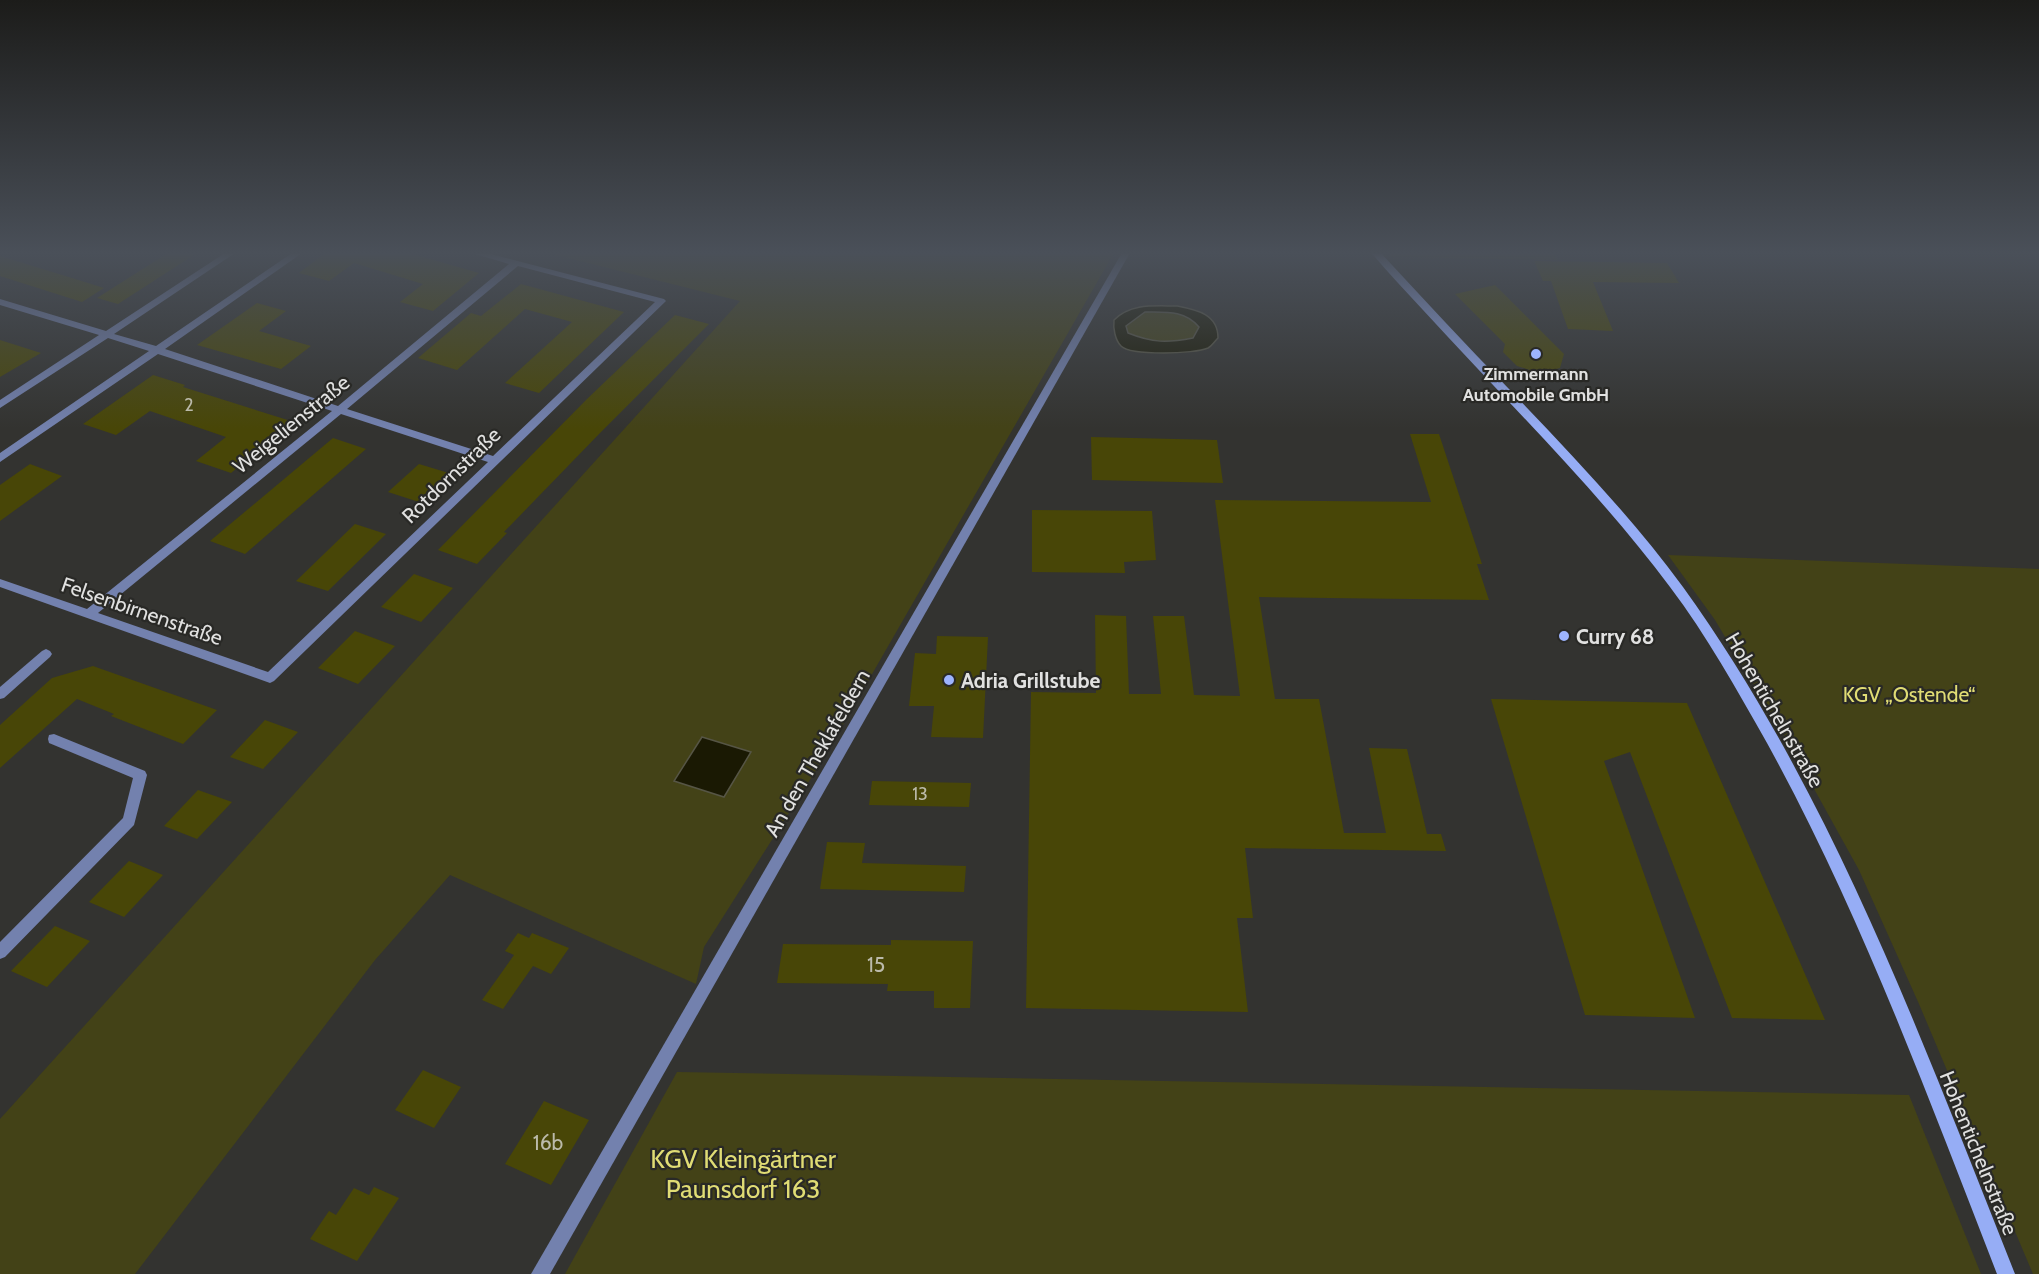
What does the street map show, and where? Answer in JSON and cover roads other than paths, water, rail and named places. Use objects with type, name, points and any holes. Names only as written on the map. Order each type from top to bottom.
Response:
[{"type":"main road","name":"Hohentichelnstraße","points":[[1430,310],[1589,481],[1632,532],[1700,620],[1756,708],[1826,844],[1859,915],[2006,1274]]},
{"type":"street","points":[[28,310],[157,350],[496,461]]},
{"type":"street","points":[[0,405],[145,310]]},
{"type":"street","points":[[0,458],[215,310]]},
{"type":"street","name":"Weigelienstraße","points":[[90,613],[459,310]]},
{"type":"street","name":"Rotdornstraße","points":[[270,678],[651,310]]},
{"type":"street","name":"An den Theklafeldern","points":[[540,1274],[1093,310]]},
{"type":"street","name":"Felsenbirnenstraße","points":[[0,583],[270,678]]},
{"type":"street","points":[[0,694],[46,654]]},
{"type":"street","points":[[0,952],[129,821],[140,775],[54,739]]},
{"type":"place","name":"Zimmermann Automobile GmbH","points":[[1536,354]]},
{"type":"place","name":"Curry 68","points":[[1564,636]]},
{"type":"place","name":"Adria Grillstube","points":[[949,680]]},
{"type":"park label","name":"KGV „Ostende“","points":[[1909,694]]},
{"type":"park label","name":"KGV Kleingärtner Paunsdorf 163","points":[[743,1174]]}]
